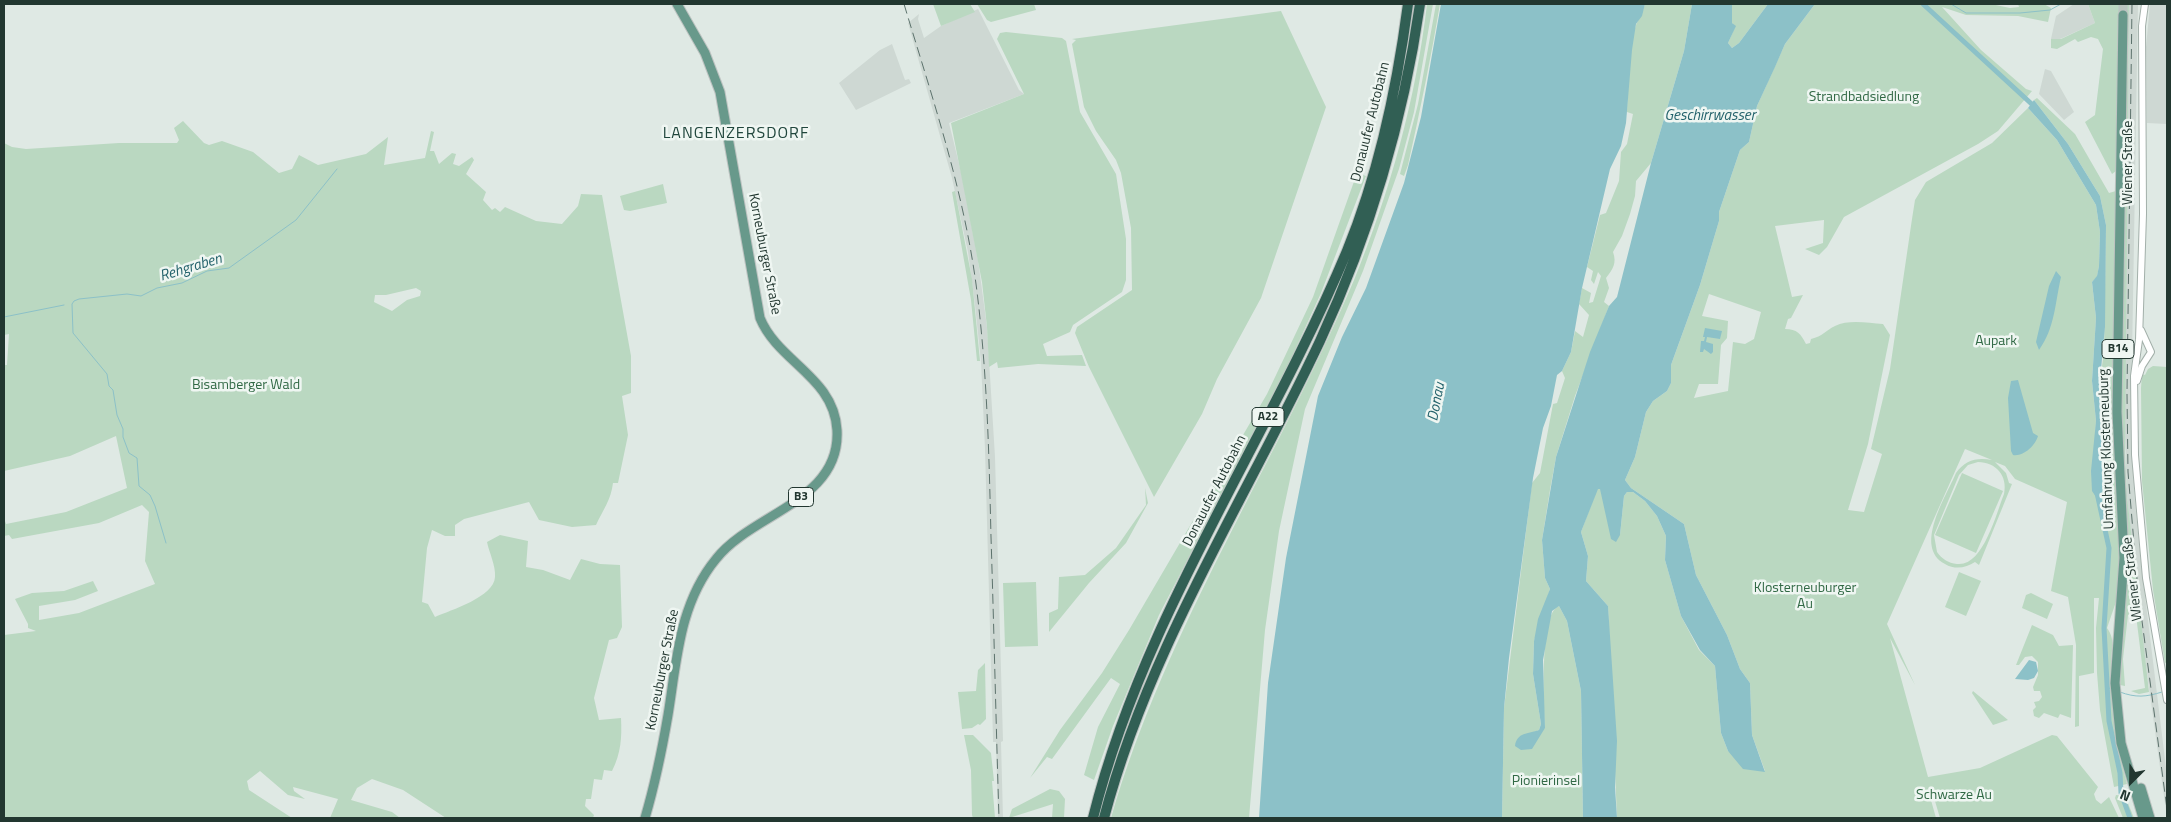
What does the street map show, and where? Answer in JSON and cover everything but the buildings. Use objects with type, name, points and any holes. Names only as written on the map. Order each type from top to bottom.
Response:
[{"type":"highway","name":"Donauufer Autobahn","points":[[1093,818],[1122,726],[1167,618],[1309,336],[1347,250],[1379,155],[1392,106],[1408,4]]},
{"type":"highway","name":"Donauufer Autobahn","points":[[1104,818],[1132,730],[1156,668],[1220,536],[1320,341],[1358,252],[1378,197],[1402,110],[1420,4]]},
{"type":"main road","name":"Korneuburger Straße","points":[[645,818],[666,725],[681,632],[695,592],[710,566],[727,547],[815,486],[829,467],[836,445],[835,416],[825,393],[815,380],[771,338],[760,318],[720,92],[705,53],[677,4]]},
{"type":"main road","name":"Umfahrung Klosterneuburg","points":[[2123,15],[2117,412],[2124,558],[2115,683],[2124,756],[2143,818]]},
{"type":"main road","points":[[2141,788],[2150,818]]},
{"type":"main road","points":[[2127,790],[2137,818]]},
{"type":"street","name":"Wiener Straße","points":[[2145,4],[2142,26],[2143,214],[2134,395],[2138,498],[2146,578],[2151,616],[2167,698]]},
{"type":"street","name":"Wiener Straße","points":[[2134,395],[2138,374],[2151,352],[2138,322]]},
{"type":"street","points":[[2147,345],[2137,350],[2141,358],[2147,358]]},
{"type":"shaded area","points":[[2074,4],[2088,4],[2095,23],[2060,39],[2051,39],[2056,16]]},
{"type":"shaded area","points":[[2129,4],[2138,4],[2132,358],[2134,491],[2167,776],[2167,818],[2139,615],[2127,496],[2124,408]]},
{"type":"shaded area","points":[[2150,4],[2167,4],[2167,124],[2147,123],[2146,47]]},
{"type":"shaded area","points":[[978,9],[1019,90],[1024,94],[949,123],[962,176],[978,260],[987,327],[995,457],[1003,741],[1001,742],[1003,818],[998,818],[996,742],[993,742],[985,449],[981,362],[975,305],[968,252],[952,178],[908,23],[919,14],[918,19],[924,38],[941,26]]},
{"type":"shaded area","points":[[892,44],[905,80],[909,79],[911,83],[856,110],[839,83],[880,50]]},
{"type":"shaded area","points":[[2045,69],[2051,71],[2074,112],[2064,120],[2039,94]]},
{"type":"green space","points":[[933,4],[970,4],[975,12],[941,26]]},
{"type":"green space","points":[[977,4],[1034,4],[1036,10],[991,22],[987,20]]},
{"type":"green space","points":[[1427,4],[1433,4],[1414,112],[1399,169],[1363,271],[1305,409],[1279,531],[1265,630],[1249,818],[1111,818],[1134,748],[1161,679],[1224,546],[1324,348],[1367,247],[1390,179],[1409,110]]},
{"type":"green space","points":[[1436,4],[1440,4],[1433,44],[1408,165],[1404,176],[1400,174],[1418,104]]},
{"type":"green space","name":"Pionierinsel","points":[[1645,4],[1692,4],[1684,51],[1651,163],[1636,181],[1635,196],[1630,214],[1622,236],[1613,252],[1614,263],[1606,278],[1609,288],[1604,302],[1609,306],[1575,396],[1556,457],[1542,540],[1545,578],[1550,589],[1534,641],[1533,674],[1541,724],[1539,730],[1516,740],[1545,728],[1544,662],[1546,642],[1548,625],[1553,612],[1559,606],[1567,621],[1581,691],[1583,818],[1502,818],[1504,708],[1532,483],[1540,473],[1553,404],[1557,403],[1565,378],[1562,371],[1571,352],[1575,331],[1583,337],[1589,315],[1579,304],[1582,288],[1591,293],[1589,303],[1593,302],[1601,276],[1598,272],[1594,284],[1591,280],[1593,271],[1587,267],[1600,215],[1606,213],[1619,181],[1621,152],[1627,144],[1633,114],[1627,112],[1631,45],[1636,25]]},
{"type":"green space","points":[[1732,4],[1768,4],[1739,43],[1732,48],[1728,43],[1735,27],[1732,23]]},
{"type":"green space","points":[[1815,4],[1991,4],[2010,8],[2019,7],[2018,4],[2044,4],[2051,8],[2048,22],[2018,16],[1966,15],[1942,7],[1981,50],[2026,89],[2032,91],[1998,131],[1978,144],[1844,217],[1827,247],[1819,255],[1805,249],[1823,243],[1824,220],[1775,226],[1792,297],[1803,295],[1791,318],[1788,319],[1785,329],[1798,333],[1806,344],[1810,343],[1811,339],[1835,326],[1846,323],[1883,324],[1890,335],[1868,444],[1848,510],[1864,512],[1882,454],[1871,449],[1890,369],[1915,200],[1926,182],[1992,143],[2028,108],[2057,140],[2096,205],[2100,232],[2099,266],[2097,277],[2092,282],[2096,318],[2092,381],[2096,421],[2095,440],[2105,429],[2100,380],[2104,352],[2106,225],[2100,196],[2068,144],[2034,100],[2037,98],[2075,134],[2109,193],[2116,191],[2113,419],[2120,569],[2118,596],[2107,628],[2112,643],[2111,692],[2114,723],[2127,784],[2114,787],[2100,710],[2096,628],[2099,598],[2094,598],[2094,673],[2079,676],[2079,726],[2075,727],[2076,645],[2068,597],[2051,591],[2067,502],[2015,479],[2005,466],[1995,462],[2006,473],[2009,483],[2012,484],[1979,565],[1975,562],[1968,566],[1957,568],[1945,564],[1936,556],[1932,546],[1932,534],[1940,508],[1956,473],[1963,465],[1976,459],[1992,460],[1965,449],[1887,624],[1915,685],[1890,638],[1928,777],[1980,768],[2052,735],[2057,736],[2098,787],[2094,794],[2096,800],[2101,804],[2109,797],[2119,818],[1940,818],[1932,791],[1929,793],[1936,818],[1617,818],[1608,606],[1586,581],[1588,556],[1581,532],[1597,489],[1600,488],[1620,535],[1624,496],[1627,492],[1633,492],[1645,501],[1657,516],[1666,536],[1665,560],[1681,616],[1699,650],[1715,666],[1721,733],[1728,751],[1765,771],[1752,735],[1750,683],[1740,669],[1727,635],[1696,575],[1684,524],[1631,488],[1625,480],[1635,457],[1646,412],[1653,401],[1667,391],[1671,383],[1671,365],[1700,285],[1719,221],[1719,212],[1740,150],[1749,142],[1757,106],[1785,44]],"holes":[[[1709,294],[1761,312],[1754,339],[1745,344],[1733,342],[1728,391],[1694,398],[1699,384],[1718,384],[1721,345],[1727,338],[1728,321],[1702,316]],[[1978,462],[1990,464],[1999,471],[2004,481],[2004,494],[1987,538],[1981,548],[1966,563],[1957,564],[1946,560],[1937,552],[1934,535],[1959,475],[1968,465]]]},
{"type":"green space","points":[[2088,4],[2129,4],[2125,453],[2127,496],[2149,692],[2139,694],[2131,691],[2145,688],[2136,615],[2128,615],[2123,659],[2125,686],[2120,685],[2128,562],[2121,439],[2126,13],[2118,13],[2116,171],[2112,174],[2085,122],[2095,115],[2103,49],[2098,39],[2091,37],[2078,42],[2075,39],[2057,49],[2051,48],[2051,39],[2061,39],[2095,23]]},
{"type":"green space","points":[[1281,11],[1326,107],[1261,298],[1217,379],[1202,414],[1154,497],[1089,367],[1075,333],[1077,327],[1132,290],[1131,228],[1121,173],[1116,160],[1096,131],[1084,107],[1072,44],[1076,40],[1072,39]]},
{"type":"green space","points":[[1000,33],[1062,38],[1066,41],[1080,112],[1116,174],[1126,239],[1126,280],[1122,292],[1073,325],[1070,332],[1043,344],[1047,356],[1082,355],[1086,366],[1038,364],[998,368],[997,362],[989,367],[982,282],[951,123],[1024,94],[997,39]]},
{"type":"green space","name":"Bisamberger Wald","points":[[183,121],[204,143],[209,145],[222,141],[253,152],[279,173],[292,169],[299,155],[318,165],[366,154],[388,137],[384,165],[425,158],[431,131],[434,132],[430,151],[434,151],[439,164],[452,153],[456,154],[453,164],[459,166],[472,157],[474,160],[466,174],[486,192],[483,200],[492,210],[495,208],[500,212],[505,207],[536,221],[562,224],[578,206],[581,194],[602,195],[631,356],[631,393],[622,396],[628,435],[618,483],[613,483],[609,500],[596,525],[572,527],[539,520],[529,502],[464,519],[455,525],[455,536],[445,536],[432,530],[427,548],[422,602],[428,604],[435,617],[471,602],[487,591],[493,584],[495,573],[487,542],[500,535],[528,541],[526,567],[543,570],[570,580],[581,559],[600,564],[620,565],[622,627],[617,638],[609,640],[594,698],[599,720],[621,718],[621,739],[619,752],[612,771],[604,770],[602,780],[594,779],[591,799],[586,799],[585,806],[594,815],[593,818],[446,818],[403,790],[372,779],[357,788],[351,800],[392,812],[400,818],[330,818],[338,799],[293,787],[294,791],[305,799],[288,795],[260,771],[247,781],[249,790],[292,818],[4,818],[4,635],[36,631],[28,628],[28,624],[15,599],[32,593],[64,591],[93,581],[98,591],[75,600],[39,606],[39,620],[79,613],[155,584],[145,561],[149,512],[142,505],[99,523],[12,539],[9,535],[4,536],[4,518],[6,524],[66,512],[127,488],[116,436],[70,456],[4,471],[4,365],[7,365],[9,334],[4,335],[4,143],[12,147],[26,149],[119,143],[177,143],[179,140],[174,128]],"holes":[[[416,288],[421,291],[420,296],[407,300],[392,311],[374,302],[375,295],[386,295]]]},
{"type":"green space","points":[[1357,173],[1366,176],[1321,293],[1290,361],[1159,615],[1113,726],[1094,780],[1084,775],[1098,727],[1120,684],[1111,678],[1052,759],[1047,757],[1030,778],[1060,730],[1102,673],[1129,630],[1267,394],[1313,297]]},
{"type":"green space","points":[[663,184],[667,203],[630,211],[624,210],[620,196]]},
{"type":"green space","points":[[955,191],[972,279],[980,361],[977,361],[971,300],[952,192]]},
{"type":"green space","points":[[2153,366],[2167,367],[2167,662],[2165,663],[2153,590],[2142,481],[2142,374],[2145,375],[2148,369]]},
{"type":"green space","points":[[1962,473],[2003,491],[1976,553],[1935,535]]},
{"type":"green space","points":[[1145,488],[1148,503],[1126,543],[1089,583],[1049,632],[1049,613],[1058,609],[1059,577],[1085,575],[1116,548],[1146,505]]},
{"type":"green space","points":[[1959,572],[1981,581],[1966,616],[1945,607]]},
{"type":"green space","points":[[1036,582],[1038,646],[1005,647],[1003,583]]},
{"type":"green space","points":[[2031,593],[2053,604],[2047,619],[2022,608],[2026,595]]},
{"type":"green space","points":[[2032,625],[2053,635],[2059,646],[2073,645],[2071,718],[2060,714],[2058,718],[2044,713],[2039,718],[2034,716],[2033,710],[2036,707],[2034,702],[2039,701],[2042,697],[2040,691],[2034,691],[2033,687],[2038,675],[2038,662],[2032,656],[2025,657],[2019,665],[2016,665]]},
{"type":"green space","points":[[985,663],[986,719],[980,725],[962,729],[958,692],[976,691],[978,670]]},
{"type":"green space","points":[[1973,691],[2008,720],[1993,725],[1972,693]]},
{"type":"green space","points":[[964,735],[973,735],[991,753],[995,818],[973,818],[971,770]]},
{"type":"green space","points":[[1050,789],[1059,791],[1065,799],[1064,818],[1052,818],[1053,804],[1009,818],[1012,809]]},
{"type":"green space","points":[[2116,795],[2125,796],[2134,818],[2123,818],[2115,798]]},
{"type":"water","name":"Donau","points":[[1441,4],[1645,4],[1642,16],[1636,24],[1626,123],[1621,146],[1610,169],[1582,288],[1571,352],[1562,371],[1557,375],[1551,406],[1543,428],[1533,478],[1504,708],[1502,818],[1259,818],[1268,683],[1286,558],[1318,396],[1342,337],[1366,288],[1404,183],[1421,117]]},
{"type":"water","name":"Geschirrwasser","points":[[1692,4],[1732,4],[1732,23],[1736,26],[1728,43],[1732,48],[1739,43],[1768,4],[1815,4],[1785,44],[1757,106],[1749,142],[1740,150],[1719,212],[1719,221],[1700,285],[1671,365],[1671,383],[1667,391],[1653,401],[1646,412],[1635,457],[1625,480],[1631,488],[1684,524],[1696,575],[1727,635],[1740,669],[1750,683],[1752,735],[1765,772],[1743,769],[1728,751],[1721,733],[1715,666],[1700,650],[1681,616],[1665,560],[1666,536],[1657,516],[1645,501],[1633,492],[1627,492],[1624,496],[1620,535],[1616,542],[1611,539],[1600,489],[1598,489],[1581,532],[1588,556],[1586,581],[1608,606],[1617,741],[1615,787],[1617,818],[1583,818],[1581,691],[1567,621],[1559,606],[1552,611],[1543,660],[1545,728],[1532,749],[1521,750],[1515,746],[1518,738],[1539,730],[1541,724],[1533,674],[1534,641],[1538,619],[1550,589],[1545,578],[1542,540],[1556,457],[1590,352],[1609,306],[1617,297],[1651,163],[1684,51]]},
{"type":"water","points":[[2034,100],[2068,144],[2100,196],[2106,225],[2105,327],[2100,380],[2105,429],[2102,506],[2092,491],[2091,471],[2096,421],[2092,381],[2096,318],[2092,282],[2097,276],[2099,266],[2100,232],[2096,205],[2057,140],[2028,108]]},
{"type":"water","points":[[2056,271],[2061,277],[2054,315],[2048,333],[2039,350],[2036,342],[2049,286]]},
{"type":"water","points":[[1705,328],[1722,331],[1720,339],[1707,337],[1706,342],[1713,344],[1713,352],[1711,354],[1704,349],[1703,352],[1700,352],[1701,341],[1704,341],[1705,337],[1703,337]]},
{"type":"water","points":[[2018,380],[2033,433],[2038,436],[2028,450],[2021,454],[2013,455],[2011,451],[2008,398],[2011,381]]},
{"type":"water","points":[[2029,660],[2036,662],[2038,671],[2034,678],[2028,680],[2015,679]]},
{"type":"waterway","points":[[1923,4],[2036,108]]},
{"type":"waterway","points":[[1951,4],[1966,13],[2020,13],[2050,10],[2061,4]]},
{"type":"waterway","name":"Rehgraben","points":[[166,543],[150,495],[139,486],[137,458],[129,453],[123,437],[123,429],[117,415],[113,390],[109,386],[107,374],[73,333],[72,304],[79,299],[127,294],[141,296],[157,288],[182,283],[207,271],[229,268],[296,220],[337,169]]},
{"type":"waterway","name":"Rehgraben","points":[[4,317],[64,305]]},
{"type":"waterway","points":[[2097,493],[2109,548],[2104,628],[2109,721],[2120,773],[2121,793],[2130,818]]},
{"type":"waterway","points":[[2106,687],[2112,689]]},
{"type":"waterway","points":[[2120,692],[2141,696],[2162,692]]},
{"type":"tunnel","points":[[2123,4],[2123,15]]},
{"type":"railway","points":[[904,4],[955,178],[970,248],[980,316],[988,442],[999,818]]},
{"type":"railway","points":[[2132,4],[2127,393],[2128,472],[2138,591],[2167,809]]},
{"type":"district","name":"LANGENZERSDORF","points":[[736,134]]},
{"type":"park label","name":"Strandbadsiedlung","points":[[1864,98]]},
{"type":"park label","name":"Aupark","points":[[1996,342]]},
{"type":"park label","name":"Klosterneuburger Au","points":[[1805,598]]},
{"type":"park label","name":"Schwarze Au","points":[[1954,796]]}]
